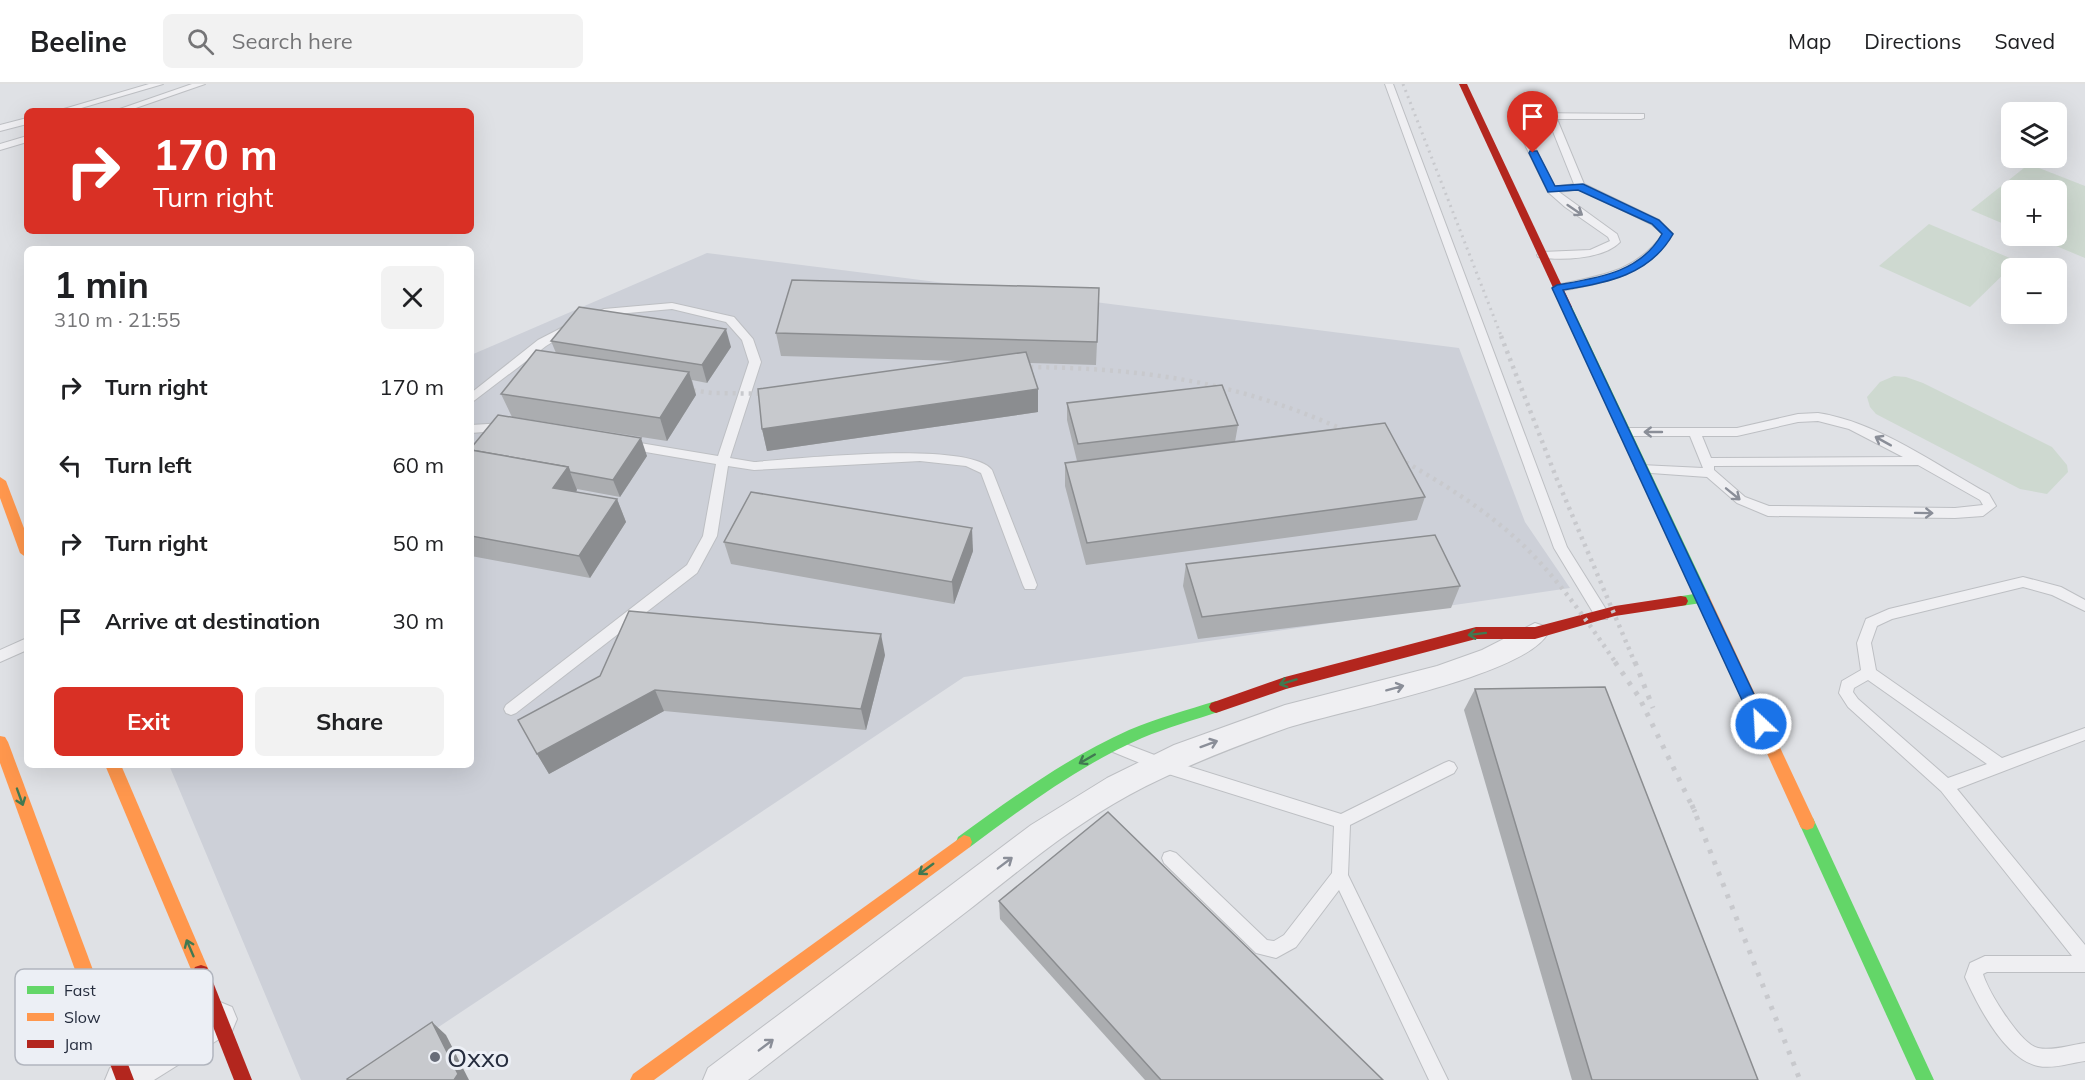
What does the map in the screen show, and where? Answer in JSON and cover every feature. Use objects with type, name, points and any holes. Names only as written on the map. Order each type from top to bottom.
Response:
[{"type":"street","points":[[1462,84],[1703,598],[1925,1080]]},
{"type":"street","points":[[0,481],[24,545]]},
{"type":"street","points":[[639,1080],[1013,806],[1113,745],[1156,727],[1286,683],[1393,653],[1476,633],[1535,633],[1615,611],[1703,598]]},
{"type":"street","points":[[720,1080],[1042,835],[1117,787],[1184,754],[1285,717],[1437,677],[1492,658],[1535,633]]},
{"type":"street","points":[[0,742],[83,969]]},
{"type":"street","points":[[114,768],[199,969]]},
{"type":"street","points":[[213,1002],[243,1080]]},
{"type":"street","points":[[213,1023],[220,1019]]},
{"type":"street","points":[[118,1065],[124,1080],[148,1065]]},
{"type":"lane","points":[[72,108],[159,84]]},
{"type":"lane","points":[[127,108],[201,84]]},
{"type":"lane","points":[[1389,84],[1562,548],[1602,615]]},
{"type":"lane","points":[[1542,255],[1588,254],[1606,249],[1616,242],[1613,236],[1568,206],[1551,190],[1515,116],[1641,116]]},
{"type":"lane","points":[[1551,116],[1580,186]]},
{"type":"lane","points":[[0,128],[24,122]]},
{"type":"lane","points":[[0,147],[24,140]]},
{"type":"lane","points":[[1551,190],[1580,186],[1655,222],[1668,234],[1644,261],[1626,273],[1599,281],[1557,288]]},
{"type":"lane","points":[[474,397],[542,343],[571,326],[604,312],[672,306],[730,319],[747,339],[754,362],[723,460],[710,536],[692,569],[511,709]]},
{"type":"lane","points":[[1624,432],[1755,431],[1797,419],[1817,417],[1838,421],[1868,432],[1985,497],[1990,506],[1983,511],[1955,513],[1768,511],[1740,500],[1709,467],[1694,432]]},
{"type":"lane","points":[[474,429],[517,428]]},
{"type":"lane","points":[[619,443],[754,466],[920,457],[968,462],[986,470],[1030,585]]},
{"type":"lane","points":[[1641,469],[1920,461]]},
{"type":"lane","points":[[2000,765],[1869,673],[1864,643],[1871,623],[1889,614],[2023,582],[2056,591],[2085,606]]},
{"type":"lane","points":[[0,656],[24,645]]},
{"type":"lane","points":[[1869,673],[1847,685],[1846,693],[1853,704],[1946,786],[2085,958]]},
{"type":"lane","points":[[1946,786],[2085,734]]},
{"type":"lane","points":[[1113,745],[1162,765],[1342,821],[1449,768]]},
{"type":"lane","points":[[1342,821],[1340,875],[1439,1080]]},
{"type":"lane","points":[[1170,858],[1262,947],[1276,950],[1290,941],[1340,875]]},
{"type":"lane","points":[[2085,963],[1985,964],[1976,969],[1974,977],[2013,1040],[2024,1050],[2037,1057],[2085,1052]]},
{"type":"shaded area","points":[[2024,168],[2039,168],[2085,186],[2085,258],[2056,246],[2067,246],[2067,180],[2009,180]]},
{"type":"shaded area","points":[[2001,186],[2001,223],[1971,210]]},
{"type":"shaded area","points":[[1929,224],[2010,258],[2001,258],[2001,277],[1970,307],[1879,266]]},
{"type":"shaded area","points":[[707,253],[1459,348],[1525,522],[1570,588],[964,677],[359,1080],[301,1080],[170,768],[474,768],[474,354]]},
{"type":"shaded area","points":[[1894,376],[1906,377],[1923,383],[2052,447],[2067,465],[2068,472],[2047,494],[2020,489],[1876,414],[1870,407],[1867,397],[1880,382]]},
{"type":"building","points":[[792,280],[1099,288],[1097,342],[776,333]]},
{"type":"building","points":[[579,307],[726,329],[702,365],[551,341]]},
{"type":"building","points":[[536,350],[689,372],[660,418],[501,394]]},
{"type":"building","points":[[1026,352],[1038,389],[762,429],[758,389]]},
{"type":"building","points":[[1222,385],[1238,425],[1078,444],[1067,403]]},
{"type":"building","points":[[498,415],[641,438],[613,480],[570,472],[568,467],[474,451],[474,444]]},
{"type":"building","points":[[1385,423],[1425,497],[1087,543],[1065,463]]},
{"type":"building","points":[[474,451],[568,467],[553,488],[617,499],[579,556],[474,537]]},
{"type":"building","points":[[751,492],[972,528],[952,582],[724,542]]},
{"type":"building","points":[[1435,535],[1460,586],[1202,617],[1186,564]]},
{"type":"building","points":[[629,611],[881,634],[861,709],[655,690],[537,754],[518,720],[600,676]]},
{"type":"building","points":[[1605,687],[1758,1080],[1592,1080],[1475,689]]},
{"type":"building","points":[[1108,812],[1383,1080],[1161,1080],[999,901]]},
{"type":"building","points":[[432,1022],[458,1074],[454,1080],[347,1079]]},
{"type":"railway","points":[[1403,84],[1502,338]]},
{"type":"railway","points":[[1501,336],[1556,477],[1635,663]]},
{"type":"railway","points":[[1014,367],[1105,370],[1190,381],[1272,402],[1357,436]]},
{"type":"railway","points":[[677,388],[712,393],[776,394]]},
{"type":"railway","points":[[1392,454],[1463,498],[1513,536],[1564,590],[1616,663]]},
{"type":"railway","points":[[1615,662],[1639,697],[1694,809]]},
{"type":"railway","points":[[1635,662],[1653,708]]},
{"type":"railway","points":[[1692,805],[1694,809]]},
{"type":"railway","points":[[1694,809],[1800,1080]]},
{"type":"traffic: fast","points":[[1567,307],[1703,598],[1681,601]]},
{"type":"traffic: fast","points":[[964,842],[1036,791],[1112,746],[1176,719],[1216,707]]},
{"type":"traffic: fast","points":[[1807,823],[1925,1080]]},
{"type":"traffic: slow","points":[[0,481],[24,545]]},
{"type":"traffic: slow","points":[[1703,598],[1807,823]]},
{"type":"traffic: slow","points":[[0,742],[84,969]]},
{"type":"traffic: slow","points":[[114,768],[199,969]]},
{"type":"traffic: slow","points":[[639,1080],[964,842]]},
{"type":"traffic: jam","points":[[1463,84],[1567,307]]},
{"type":"traffic: jam","points":[[1216,707],[1285,683],[1476,633],[1535,633],[1615,611],[1681,601]]},
{"type":"traffic: jam","points":[[213,1004],[243,1080]]},
{"type":"traffic: jam","points":[[119,1065],[125,1080]]},
{"type":"place","name":"Oxxo","points":[[435,1057]]},
{"type":"route","points":[[1533,153],[1551,190],[1580,186],[1655,222],[1668,234],[1644,261],[1626,273],[1599,281],[1557,288],[1761,724]]}]
